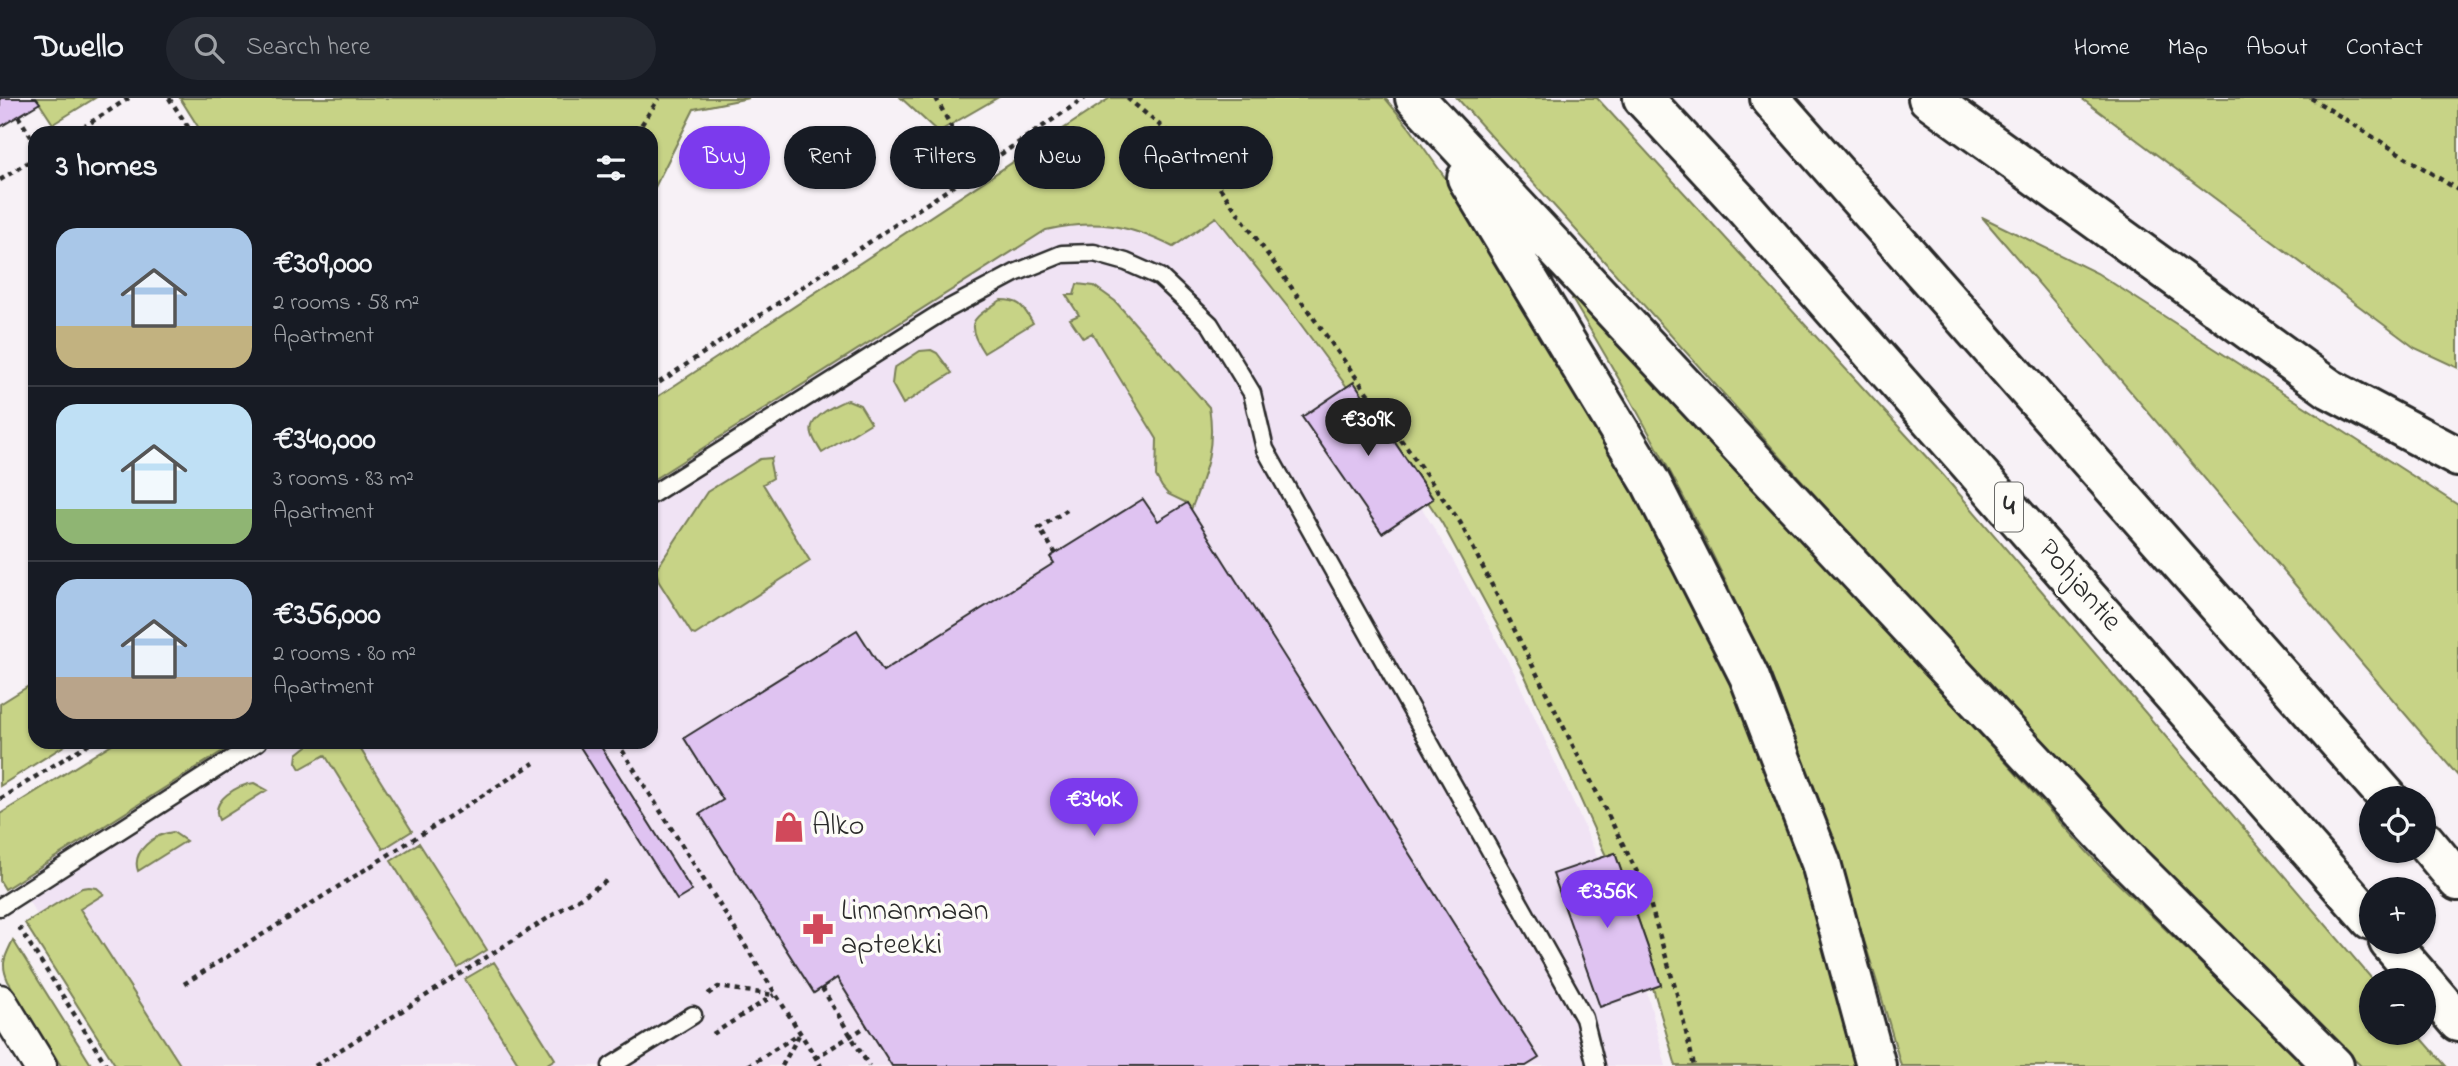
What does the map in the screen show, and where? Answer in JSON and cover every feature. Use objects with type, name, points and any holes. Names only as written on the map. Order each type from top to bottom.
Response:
[{"type":"highway","name":"Pohjantie","points":[[1643,98],[1743,206],[2359,906]]},
{"type":"highway","points":[[1770,98],[2377,786]]},
{"type":"highway","points":[[1927,98],[2330,389],[2458,457]]},
{"type":"highway","points":[[1421,104],[1651,483],[1749,676],[1821,863],[1876,1066]]},
{"type":"highway","points":[[1421,104],[2121,854],[2333,1066]]},
{"type":"highway","points":[[2436,854],[2458,881]]},
{"type":"highway","points":[[2399,954],[2412,968]]},
{"type":"highway","points":[[2436,996],[2458,1022]]},
{"type":"street","points":[[0,1001],[40,1066]]},
{"type":"lane","points":[[658,491],[942,312],[1015,273],[1062,254],[1094,254],[1126,262],[1160,277],[1209,324],[1252,393],[1265,449],[1584,1018],[1596,1066]]},
{"type":"lane","points":[[3,906],[247,749]]},
{"type":"lane","points":[[611,1066],[696,1007]]},
{"type":"path","points":[[85,126],[129,98]]},
{"type":"path","points":[[169,98],[187,126]]},
{"type":"path","points":[[641,126],[659,98]]},
{"type":"path","points":[[936,98],[951,126]]},
{"type":"path","points":[[1000,153],[1085,98]]},
{"type":"path","points":[[1127,98],[1198,156],[1460,522],[1646,890],[1677,994],[1694,1066]]},
{"type":"path","points":[[2311,98],[2458,190]]},
{"type":"path","points":[[18,116],[28,132]]},
{"type":"path","points":[[0,180],[28,162]]},
{"type":"path","points":[[658,383],[946,189]]},
{"type":"path","points":[[1056,554],[1039,528],[1067,510]]},
{"type":"path","points":[[0,799],[80,749]]},
{"type":"path","points":[[621,749],[821,1066]]},
{"type":"path","points":[[184,984],[534,763]]},
{"type":"path","points":[[315,1066],[608,880]]},
{"type":"path","points":[[3,906],[107,1066]]},
{"type":"path","points":[[696,1007],[718,988],[774,995]]},
{"type":"path","points":[[821,988],[869,1066]]},
{"type":"path","points":[[707,1038],[774,995]]},
{"type":"path","points":[[815,1058],[867,1026]]},
{"type":"path","points":[[748,1066],[799,1034]]},
{"type":"path","points":[[782,1066],[799,1034]]},
{"type":"shaded area","points":[[1119,147],[1119,189],[1195,189],[1328,353],[1449,553],[1515,674],[1635,946],[1666,1066],[133,1066],[0,856],[156,749],[658,749],[658,433],[1052,189],[1105,189],[1105,156]]},
{"type":"green space","points":[[36,98],[95,98],[53,124]]},
{"type":"green space","points":[[180,98],[749,98],[694,109],[686,126],[679,126],[679,139],[658,181],[658,126],[198,126]]},
{"type":"green space","points":[[901,98],[997,98],[948,126],[931,126]]},
{"type":"green space","points":[[1110,98],[1385,98],[1466,207],[1643,494],[1738,689],[1805,874],[1864,1066],[1676,1066],[1653,988],[1661,985],[1615,853],[1606,856],[1525,676],[1428,502],[1433,498],[1354,383],[1347,387],[1216,217],[1173,247],[1141,233],[1111,226],[1096,224],[1046,230],[658,477],[658,396],[972,189],[1000,189],[1000,171],[1014,161],[1014,189],[1105,189],[1105,126],[1068,126]]},
{"type":"green space","points":[[1457,98],[1597,98],[1943,475],[2363,968],[2359,968],[2359,1045],[2428,1045],[2446,1066],[2361,1066],[2131,846]]},
{"type":"green space","points":[[2081,98],[2458,98],[2458,368],[2415,348]]},
{"type":"green space","points":[[1982,217],[2097,273],[2458,505],[2458,776]]},
{"type":"green space","points":[[1077,284],[1094,286],[1115,301],[1209,407],[1210,447],[1205,472],[1191,510],[1187,503],[1168,494],[1162,487],[1156,476],[1157,439],[1092,333],[1083,338],[1070,319],[1079,315],[1066,295],[1074,295]]},
{"type":"green space","points":[[1579,293],[2099,865],[2307,1066],[1901,1066],[1842,873],[1764,665],[1721,571],[1674,479],[1572,299]]},
{"type":"green space","points":[[1001,300],[1013,301],[1021,306],[1033,323],[984,353],[974,334],[974,322]]},
{"type":"green space","points":[[931,350],[937,353],[952,373],[903,404],[892,384],[894,368],[920,351]]},
{"type":"green space","points":[[848,400],[860,405],[871,423],[822,453],[814,440],[812,425],[827,410]]},
{"type":"green space","points":[[772,458],[770,463],[773,478],[763,484],[810,561],[695,635],[692,634],[659,582],[658,567],[707,492],[760,459]]},
{"type":"green space","points":[[28,686],[28,749],[59,749],[0,786],[0,704]]},
{"type":"green space","points":[[104,749],[226,749],[5,889],[0,881],[0,814]]},
{"type":"green space","points":[[303,749],[360,749],[412,831],[383,849],[325,755],[300,769],[296,762],[297,754]]},
{"type":"green space","points":[[254,783],[267,790],[219,820],[217,813],[221,800],[233,790]]},
{"type":"green space","points":[[173,832],[186,841],[138,871],[141,850],[159,836]]},
{"type":"green space","points":[[419,843],[487,950],[458,968],[391,861]]},
{"type":"green space","points":[[82,888],[97,888],[104,894],[80,909],[181,1066],[116,1066],[25,923]]},
{"type":"green space","points":[[13,940],[92,1066],[61,1066],[8,981],[4,960]]},
{"type":"green space","points":[[494,962],[555,1059],[544,1066],[520,1066],[465,979]]},
{"type":"building","points":[[0,98],[36,98],[40,103],[0,127]]},
{"type":"building","points":[[1354,382],[1433,499],[1382,533],[1302,417]]},
{"type":"building","points":[[1143,499],[1158,521],[1187,503],[1539,1058],[1526,1066],[892,1066],[837,978],[814,993],[700,814],[723,800],[684,738],[857,630],[883,671],[1054,563],[1050,557]]},
{"type":"building","points":[[581,749],[602,749],[692,891],[677,900]]},
{"type":"building","points":[[1615,853],[1661,985],[1600,1007],[1553,874]]},
{"type":"place","name":"Alko","points":[[789,827]]},
{"type":"place","name":"Linnanmaan apteekki","points":[[818,929]]}]
